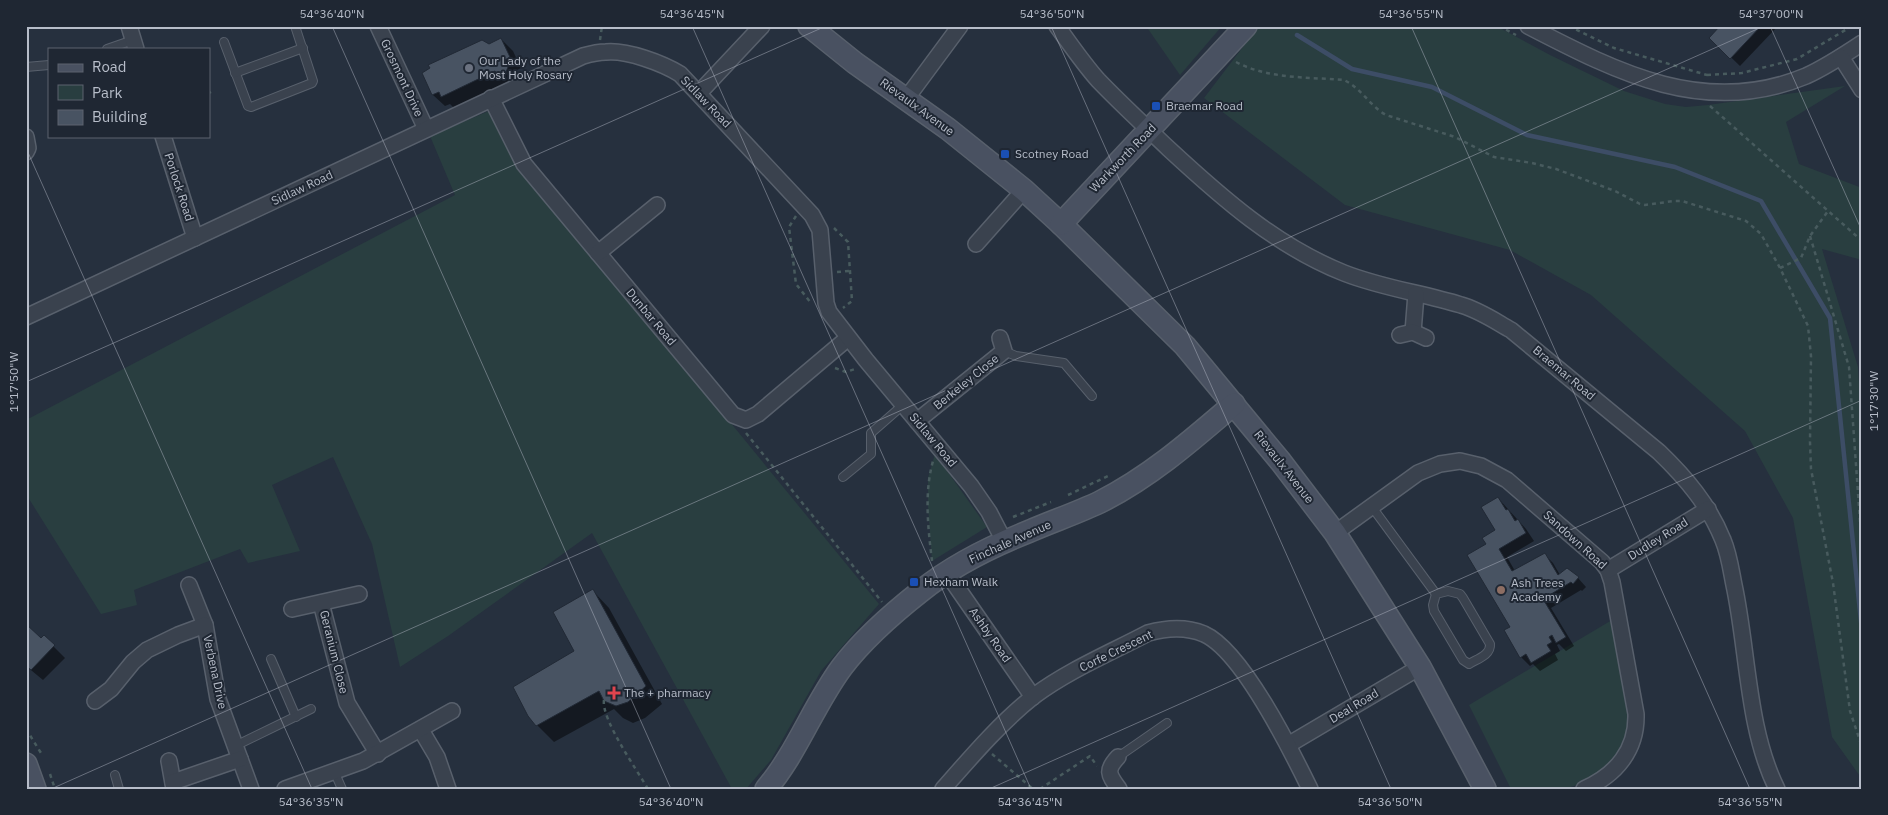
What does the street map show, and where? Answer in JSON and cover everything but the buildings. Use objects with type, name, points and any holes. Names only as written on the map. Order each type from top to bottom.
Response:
[{"type":"street","name":"Grosmont Drive","points":[[378,26],[426,129]]},
{"type":"street","points":[[699,93],[762,26]]},
{"type":"street","name":"Rievaulx Avenue","points":[[809,26],[855,63],[948,129],[1024,190],[1185,346],[1281,462],[1335,533],[1420,666],[1484,789]]},
{"type":"street","points":[[906,99],[960,26]]},
{"type":"street","name":"Braemar Road","points":[[1056,26],[1098,79],[1142,123],[1220,194],[1258,225],[1292,247],[1344,273],[1380,285],[1462,305],[1511,330],[1659,452],[1681,473],[1708,509],[1724,542],[1736,597],[1759,742],[1777,789]]},
{"type":"street","name":"Warkworth Road","points":[[1061,224],[1142,123],[1221,54],[1246,26]]},
{"type":"street","points":[[1528,26],[1578,52],[1656,84],[1689,91],[1706,92],[1748,91],[1777,85],[1805,76],[1841,57],[1862,43]]},
{"type":"street","name":"Sidlaw Road","points":[[26,317],[583,56],[607,52],[621,53],[671,69],[680,74],[817,222],[820,230],[826,303],[831,315],[971,486],[989,512],[1004,542]]},
{"type":"street","points":[[1841,57],[1862,90]]},
{"type":"street","name":"Dunbar Road","points":[[491,98],[524,164],[733,415],[746,420]]},
{"type":"street","points":[[26,137],[28,148],[26,152]]},
{"type":"street","name":"Porlock Road","points":[[164,138],[195,238]]},
{"type":"street","points":[[976,244],[1024,190]]},
{"type":"street","points":[[598,253],[657,205]]},
{"type":"street","points":[[1413,335],[1416,294]]},
{"type":"street","points":[[746,420],[758,414],[848,338]]},
{"type":"street","name":"Berkeley Close","points":[[917,421],[1002,344]]},
{"type":"street","name":"Finchale Avenue","points":[[766,789],[792,752],[819,703],[842,667],[892,615],[922,589],[939,567],[973,557],[1004,542],[1071,515],[1128,486],[1177,452],[1234,404]]},
{"type":"street","name":"Sandown Road","points":[[1335,533],[1418,473],[1430,467],[1451,461],[1469,462],[1496,473],[1507,480],[1602,562],[1608,570],[1637,725],[1626,757],[1607,776],[1584,789]]},
{"type":"street","name":"Dudley Road","points":[[1608,570],[1708,509]]},
{"type":"street","name":"Ashby Road","points":[[939,567],[1033,697]]},
{"type":"street","name":"Verbena Drive","points":[[189,584],[205,625],[218,699],[251,789]]},
{"type":"street","name":"Geranium Close","points":[[292,609],[359,594]]},
{"type":"street","name":"Geranium Close","points":[[322,602],[347,703],[378,754]]},
{"type":"street","points":[[95,701],[111,689],[134,662],[148,650],[178,635],[205,625]]},
{"type":"street","name":"Corfe Crescent","points":[[943,789],[995,731],[1033,697],[1078,669],[1148,634],[1165,629],[1179,628],[1193,631],[1213,640],[1229,653],[1256,692],[1288,745],[1310,789]]},
{"type":"street","name":"Deal Road","points":[[1288,745],[1420,666]]},
{"type":"street","points":[[285,789],[378,754],[452,711]]},
{"type":"street","points":[[421,730],[438,757],[448,789]]},
{"type":"street","points":[[169,761],[173,785],[238,753]]},
{"type":"street","points":[[1118,757],[1109,769],[1110,775],[1118,789]]},
{"type":"street","points":[[26,764],[35,789]]},
{"type":"lane","points":[[224,42],[250,107],[312,84],[313,78],[295,26]]},
{"type":"lane","points":[[109,48],[132,38]]},
{"type":"lane","points":[[235,72],[303,48]]},
{"type":"lane","points":[[26,67],[48,65]]},
{"type":"lane","points":[[1002,344],[1016,356],[1064,363],[1092,396]]},
{"type":"lane","points":[[843,477],[871,454],[870,433],[903,405]]},
{"type":"lane","points":[[1372,507],[1436,594]]},
{"type":"lane","points":[[1448,591],[1460,594],[1488,639],[1490,649],[1488,653],[1469,664],[1463,660],[1434,611],[1433,605],[1436,594],[1448,591]]},
{"type":"lane","points":[[271,659],[296,717]]},
{"type":"lane","points":[[238,753],[311,709]]},
{"type":"lane","points":[[1118,757],[1167,723]]},
{"type":"lane","points":[[334,771],[342,789]]},
{"type":"lane","points":[[116,775],[119,789]]},
{"type":"path","points":[[1569,26],[1614,48],[1707,75],[1742,72],[1798,59],[1852,26]]},
{"type":"path","points":[[1221,54],[1248,68],[1282,75],[1344,80],[1352,84],[1378,110],[1386,115],[1456,137],[1494,157],[1556,169],[1615,190],[1640,204],[1674,200],[1682,202],[1746,221],[1761,234],[1808,326],[1811,356],[1811,469],[1833,583],[1850,711],[1862,746]]},
{"type":"path","points":[[1707,75],[1706,92],[1710,108],[1862,241]]},
{"type":"path","points":[[805,207],[792,220],[789,227],[796,284],[818,311],[831,315],[852,301],[848,242],[831,224],[817,222]]},
{"type":"path","points":[[1780,268],[1801,258],[1810,236],[1828,211]]},
{"type":"path","points":[[1810,236],[1849,367],[1862,549]]},
{"type":"path","points":[[822,360],[831,368],[846,372],[854,370],[866,360]]},
{"type":"path","points":[[746,420],[745,432],[892,615]]},
{"type":"path","points":[[935,454],[928,477],[929,538],[939,567]]},
{"type":"path","points":[[604,700],[603,706],[617,738],[648,789]]},
{"type":"path","points":[[982,745],[1033,789]]},
{"type":"path","points":[[1040,789],[1090,756],[1101,772],[1110,775]]},
{"type":"green space","points":[[1146,26],[1222,26],[1180,75]]},
{"type":"green space","points":[[1259,26],[1496,26],[1624,91],[1665,104],[1686,107],[1845,86],[1786,122],[1799,164],[1862,188],[1862,260],[1822,249],[1858,367],[1862,433],[1862,779],[1832,737],[1793,518],[1745,431],[1591,295],[1510,250],[1345,205],[1204,98]]},
{"type":"green space","points":[[489,111],[521,167],[879,604],[821,671],[771,760],[746,789],[732,789],[592,533],[448,636],[400,667],[372,544],[333,457],[272,485],[300,551],[248,563],[240,549],[134,590],[137,605],[101,614],[26,494],[26,420],[455,195],[430,136]]},
{"type":"green space","points":[[935,454],[987,527],[932,561],[928,478]]},
{"type":"green space","points":[[1612,620],[1629,720],[1625,743],[1618,757],[1597,776],[1574,786],[1562,789],[1511,789],[1469,705]]},
{"type":"waterway","points":[[1297,35],[1352,69],[1432,87],[1527,135],[1675,167],[1761,201],[1830,318],[1862,631]]},
{"type":"place","name":"Our Lady of the Most Holy Rosary","points":[[469,68]]},
{"type":"place","name":"Braemar Road","points":[[1156,106]]},
{"type":"place","name":"Scotney Road","points":[[1005,154]]},
{"type":"place","name":"Hexham Walk","points":[[914,582]]},
{"type":"place","name":"Ash Trees Academy","points":[[1501,590]]},
{"type":"place","name":"The + pharmacy","points":[[614,693]]}]
